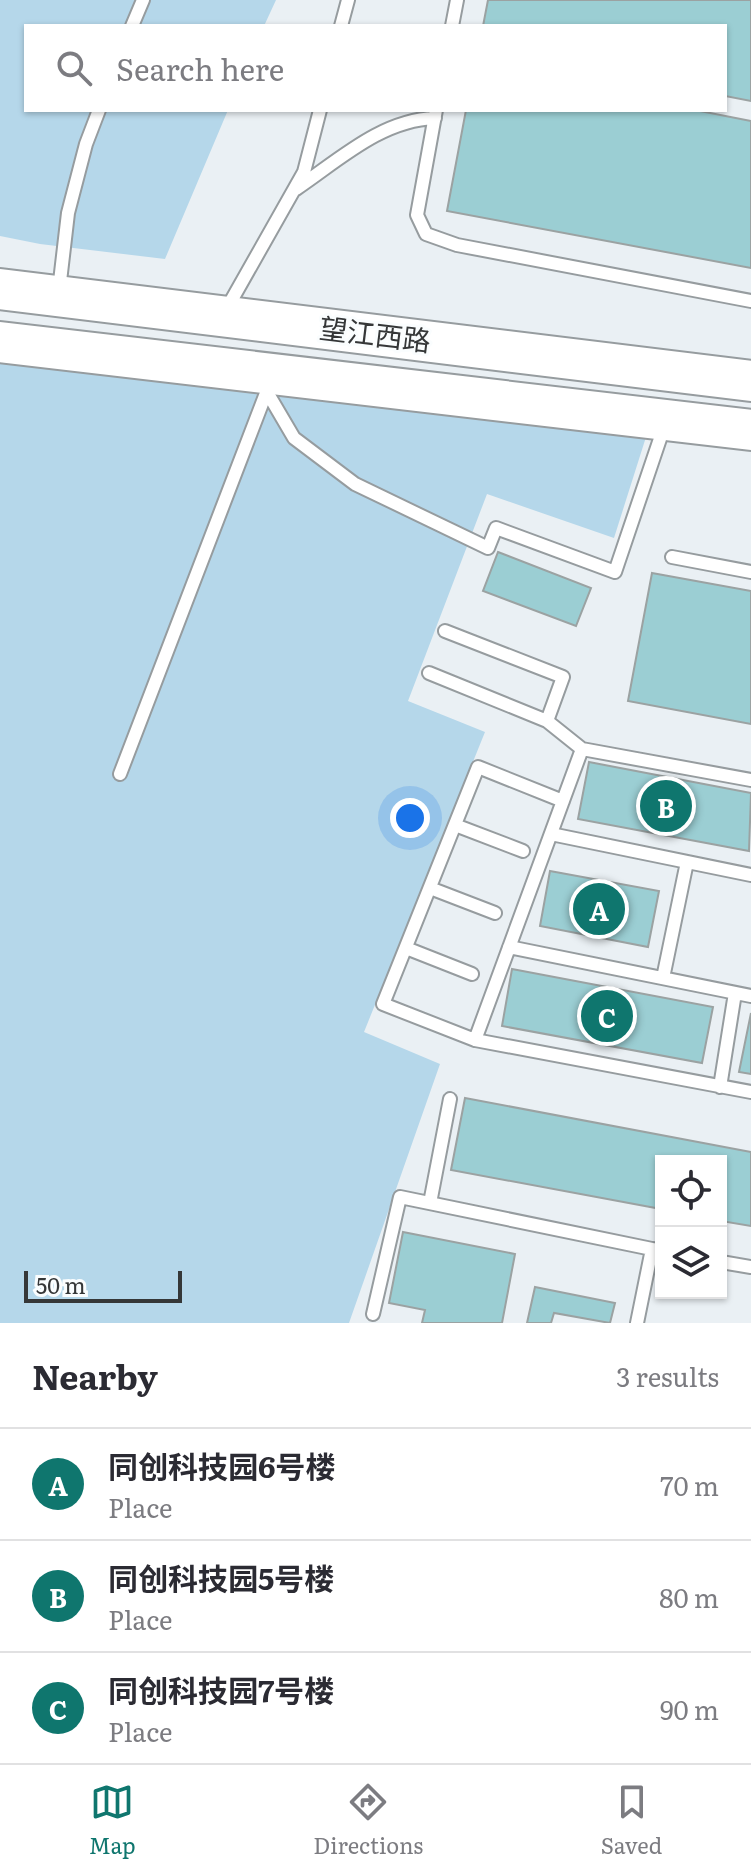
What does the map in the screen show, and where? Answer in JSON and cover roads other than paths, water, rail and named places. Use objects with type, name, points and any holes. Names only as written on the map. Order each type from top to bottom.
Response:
[{"type":"main road","name":"望江西路","points":[[0,289],[751,381]]},
{"type":"main road","name":"望江西路","points":[[0,342],[270,383],[751,430]]},
{"type":"lane","points":[[133,24],[143,0]]},
{"type":"lane","points":[[342,24],[348,0]]},
{"type":"lane","points":[[452,24],[457,0]]},
{"type":"lane","points":[[58,296],[68,213],[86,144],[98,112]]},
{"type":"lane","points":[[223,316],[304,172],[319,112]]},
{"type":"lane","points":[[294,191],[383,129],[435,114],[417,215],[426,234],[457,245],[751,301]]},
{"type":"lane","points":[[270,383],[294,438],[355,484],[488,548],[496,528],[615,572],[666,420]]},
{"type":"lane","points":[[120,774],[270,383]]},
{"type":"lane","points":[[672,557],[751,572]]},
{"type":"lane","points":[[445,631],[563,677],[547,721]]},
{"type":"lane","points":[[429,673],[547,721],[582,749],[751,780]]},
{"type":"lane","points":[[475,1040],[582,749]]},
{"type":"lane","points":[[563,801],[478,767],[383,1004],[475,1040],[751,1092]]},
{"type":"lane","points":[[455,825],[523,851]]},
{"type":"lane","points":[[551,834],[751,875]]},
{"type":"lane","points":[[663,978],[687,862]]},
{"type":"lane","points":[[430,888],[495,913]]},
{"type":"lane","points":[[509,947],[751,996]]},
{"type":"lane","points":[[406,948],[472,974]]},
{"type":"lane","points":[[720,1087],[735,993]]},
{"type":"lane","points":[[430,1203],[450,1099]]},
{"type":"lane","points":[[373,1314],[400,1197],[655,1249]]},
{"type":"lane","points":[[637,1323],[655,1253]]},
{"type":"lane","points":[[727,1263],[751,1267]]},
{"type":"place","name":"同创科技园5号楼","points":[[666,806]]},
{"type":"place","name":"同创科技园6号楼","points":[[599,909]]},
{"type":"place","name":"同创科技园7号楼","points":[[607,1016]]}]
